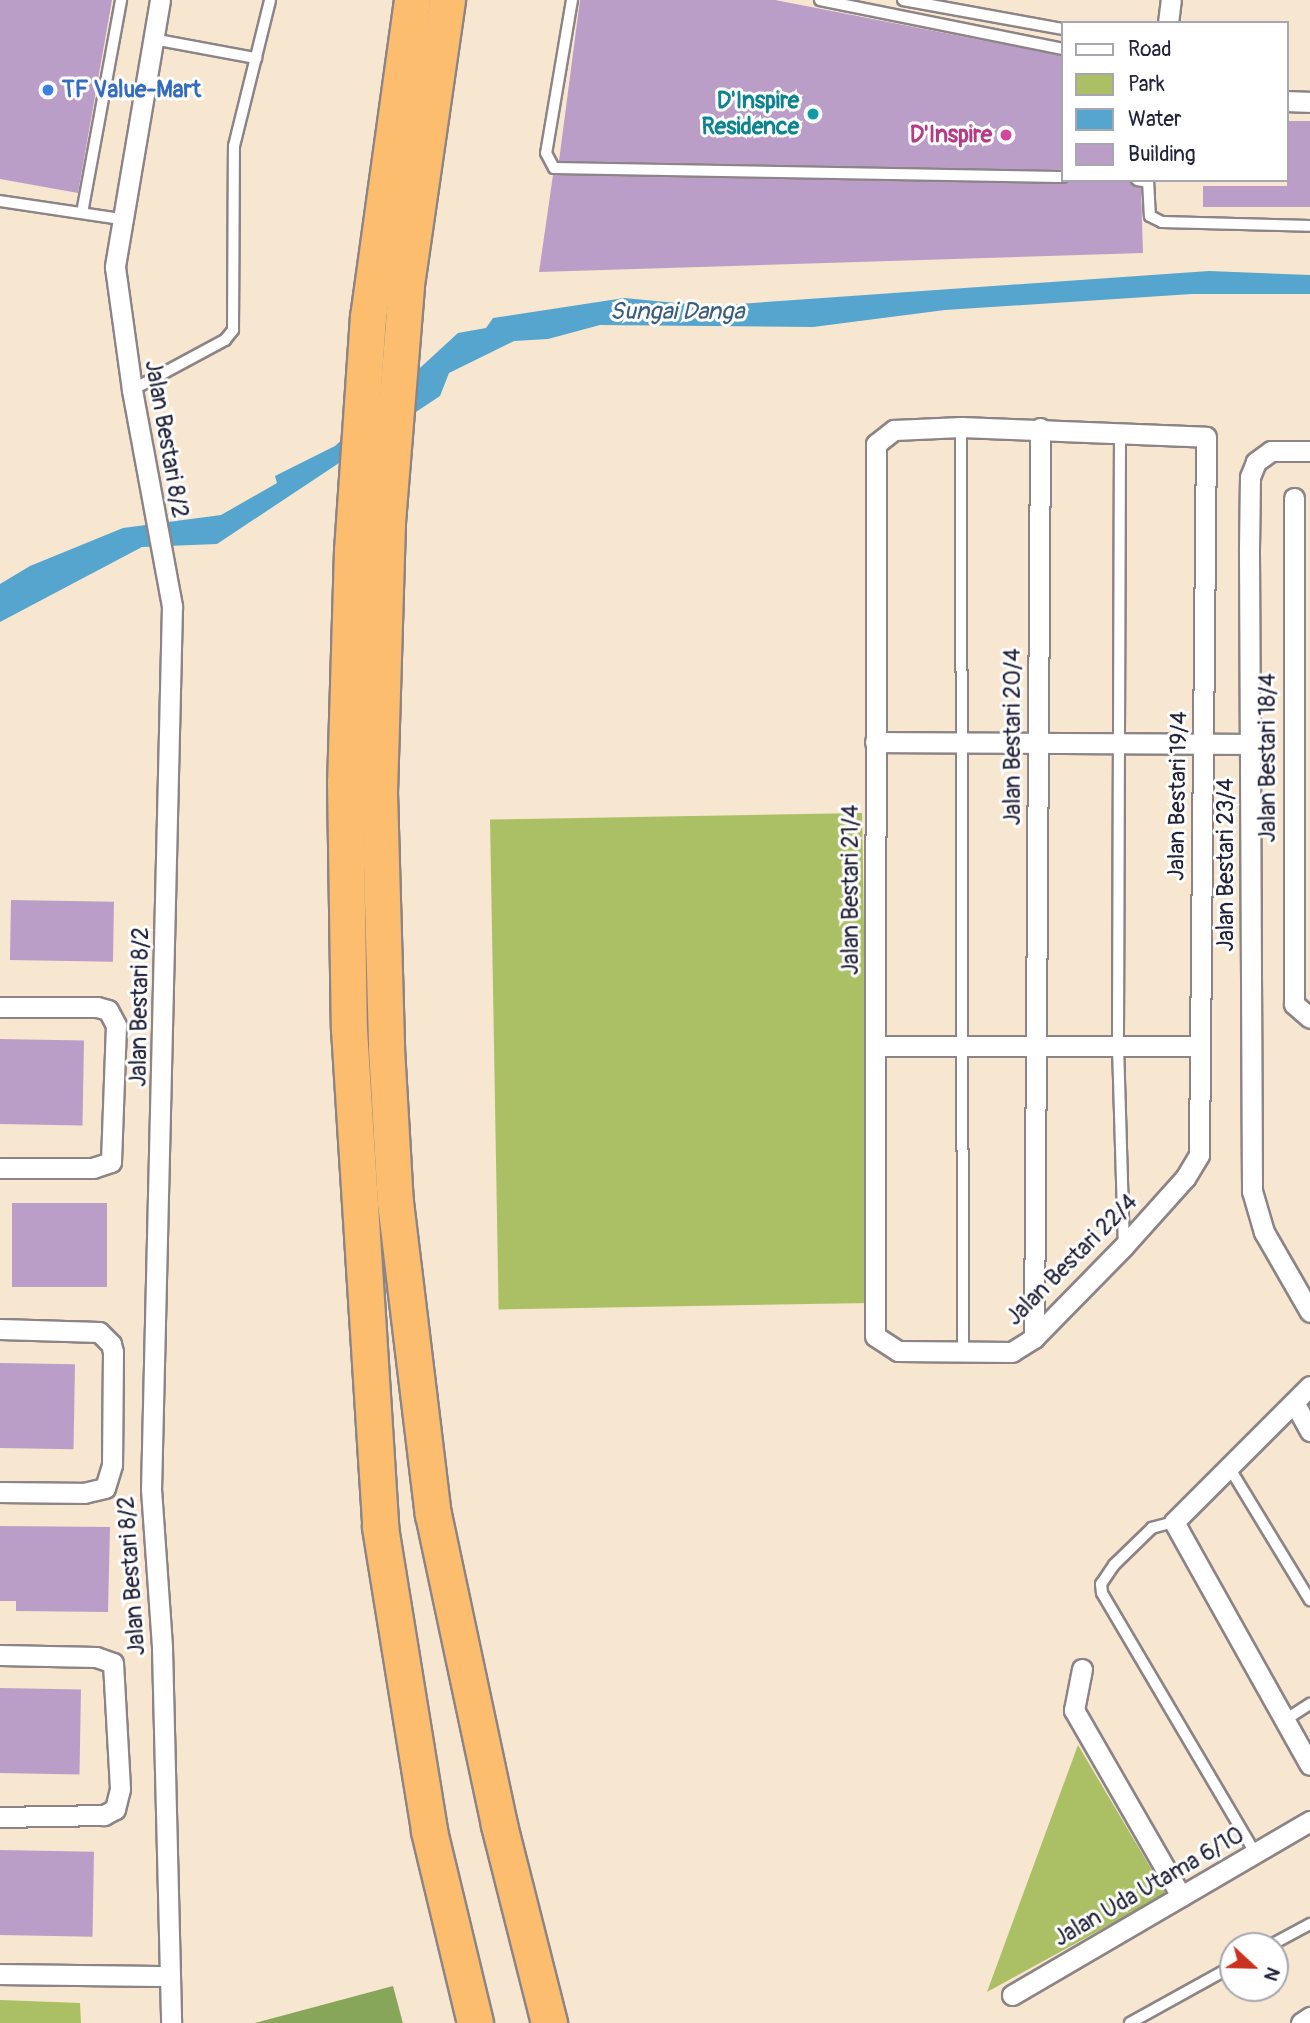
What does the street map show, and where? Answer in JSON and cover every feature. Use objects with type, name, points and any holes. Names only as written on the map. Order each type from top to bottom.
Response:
[{"type":"highway","points":[[412,0],[368,316],[352,550],[345,782],[349,1029],[380,1527],[429,1831],[475,2023]]},
{"type":"highway","points":[[447,0],[406,286],[387,523],[380,919],[395,1202],[433,1514],[499,1825],[549,2023]]},
{"type":"street","name":"Jalan Bestari 8/2","points":[[160,0],[115,267],[132,390],[172,606],[151,1489],[162,1648],[171,2023]]},
{"type":"street","points":[[1168,21],[1171,0]]},
{"type":"street","points":[[1289,101],[1310,102]]},
{"type":"street","points":[[961,427],[1120,430]]},
{"type":"street","name":"Jalan Bestari 21/4","points":[[875,1336],[876,444],[894,430],[961,427]]},
{"type":"street","name":"Jalan Bestari 20/4","points":[[1034,1338],[1040,428]]},
{"type":"street","name":"Jalan Bestari 19/4","points":[[1120,430],[1206,437],[1199,1155]]},
{"type":"street","name":"Jalan Bestari 23/4","points":[[1310,451],[1271,451],[1256,463],[1250,477],[1252,1191],[1264,1232],[1310,1312]]},
{"type":"street","name":"Jalan Bestari 18/4","points":[[1294,498],[1301,764],[1294,1004],[1307,1017]]},
{"type":"street","points":[[876,741],[1250,744]]},
{"type":"street","points":[[0,1007],[97,1007],[114,1016],[114,1154],[111,1162],[93,1168],[0,1168]]},
{"type":"street","points":[[875,1046],[1200,1046]]},
{"type":"street","name":"Jalan Bestari 22/4","points":[[875,1336],[898,1350],[1012,1352],[1034,1338],[1124,1246],[1185,1178],[1199,1155]]},
{"type":"street","points":[[0,1329],[89,1331],[111,1344],[113,1465],[105,1488],[84,1493],[0,1492]]},
{"type":"street","points":[[1310,1386],[1295,1404],[1174,1522],[1310,1765]]},
{"type":"street","points":[[1295,1404],[1310,1431]]},
{"type":"street","points":[[0,1655],[96,1657],[113,1663],[120,1801],[115,1809],[94,1817],[0,1817]]},
{"type":"street","points":[[1082,1669],[1074,1710],[1181,1896]]},
{"type":"street","name":"Jalan Uda Utama 6/10","points":[[1012,1995],[1310,1821]]},
{"type":"street","points":[[0,1974],[169,1976]]},
{"type":"street","points":[[1301,2023],[1310,2017]]},
{"type":"lane","points":[[82,213],[121,0]]},
{"type":"lane","points":[[132,390],[225,340],[233,330],[234,146],[270,0]]},
{"type":"lane","points":[[572,0],[546,153],[554,168],[1062,177]]},
{"type":"lane","points":[[820,0],[1062,49]]},
{"type":"lane","points":[[903,0],[1062,29]]},
{"type":"lane","points":[[153,39],[256,58]]},
{"type":"lane","points":[[1144,182],[1150,216],[1163,222],[1310,226]]},
{"type":"lane","points":[[0,201],[121,219]]},
{"type":"lane","points":[[961,427],[964,742],[962,1352]]},
{"type":"lane","points":[[1120,430],[1118,1046],[1124,1246]]},
{"type":"lane","points":[[1229,1466],[1310,1600]]},
{"type":"lane","points":[[1174,1522],[1152,1528],[1114,1565],[1101,1584],[1102,1593],[1255,1853]]},
{"type":"lane","points":[[1285,1720],[1310,1704]]},
{"type":"lane","points":[[1289,1935],[1310,1924]]},
{"type":"lane","points":[[1130,2023],[1219,1974]]},
{"type":"green space","points":[[862,813],[871,1303],[499,1309],[490,819]]},
{"type":"green space","points":[[1078,1745],[1166,1894],[987,1992]]},
{"type":"green space","points":[[393,1986],[402,2023],[255,2023]]},
{"type":"green space","points":[[0,2000],[80,2003],[81,2023],[0,2023]]},
{"type":"water","name":"Sungai Danga","points":[[1209,271],[1310,275],[1310,294],[1192,294],[945,310],[813,327],[600,325],[548,339],[514,341],[449,373],[440,396],[217,544],[142,547],[0,622],[0,584],[30,566],[123,528],[221,515],[277,483],[275,476],[335,446],[458,333],[486,328],[493,318],[624,298],[709,306]]},
{"type":"building","name":"TF Value-Mart","points":[[0,0],[112,0],[78,193],[0,179]]},
{"type":"building","points":[[580,0],[775,0],[1062,56],[1062,170],[559,161]]},
{"type":"building","points":[[1289,121],[1310,121],[1310,207],[1203,207],[1203,186],[1287,186]]},
{"type":"building","points":[[553,175],[1063,184],[1133,182],[1141,188],[1143,253],[539,272]]},
{"type":"building","points":[[11,900],[114,902],[113,962],[10,960]]},
{"type":"building","points":[[0,1039],[84,1040],[83,1125],[0,1124]]},
{"type":"building","points":[[12,1203],[107,1203],[107,1287],[12,1287]]},
{"type":"building","points":[[0,1363],[75,1364],[74,1449],[0,1448]]},
{"type":"building","points":[[0,1526],[110,1527],[108,1612],[16,1611],[16,1601],[0,1601]]},
{"type":"building","points":[[0,1688],[81,1689],[80,1774],[0,1773]]},
{"type":"building","points":[[0,1850],[94,1852],[93,1937],[0,1935]]},
{"type":"place","name":"TF Value-Mart","points":[[48,90]]},
{"type":"place","name":"D'Inspire Residence","points":[[813,114]]},
{"type":"place","name":"D'Inspire","points":[[1006,135]]}]
